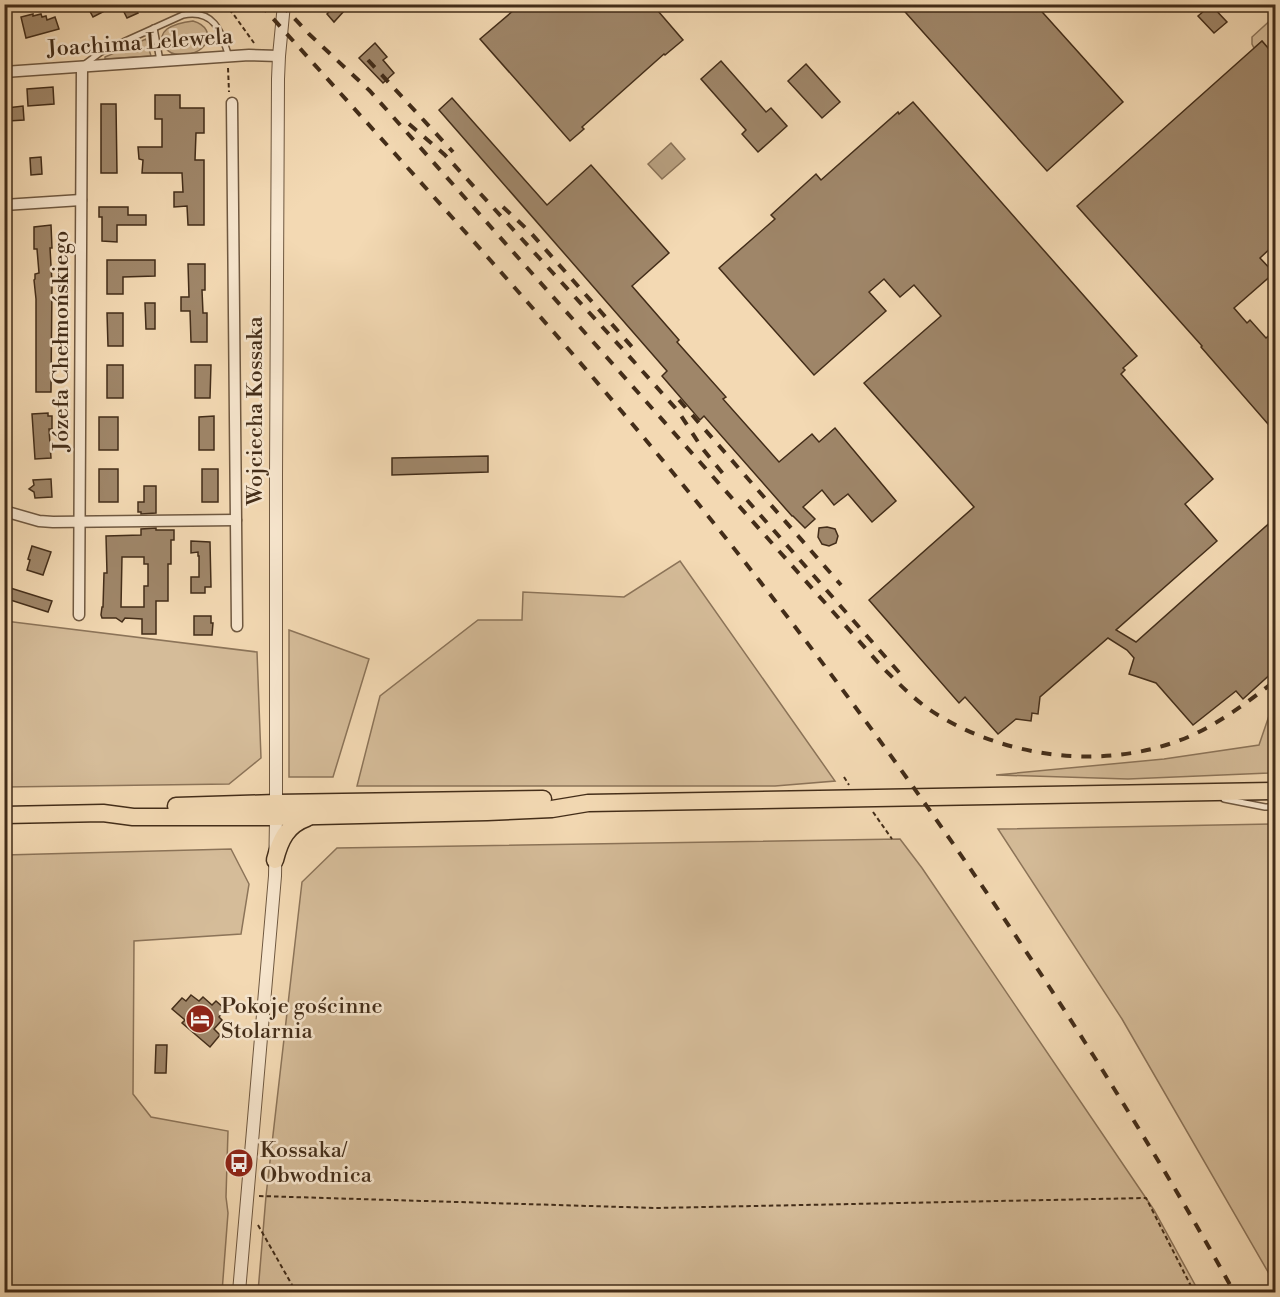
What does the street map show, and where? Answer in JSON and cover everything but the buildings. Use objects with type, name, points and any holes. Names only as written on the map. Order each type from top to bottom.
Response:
[{"type":"highway","points":[[4,815],[103,813],[133,817],[251,817],[276,810],[313,816],[487,812],[552,809],[588,804],[1275,791]]},
{"type":"highway","points":[[103,813],[134,807],[276,810],[553,799],[588,804]]},
{"type":"highway","points":[[275,854],[288,829],[313,816]]},
{"type":"highway","points":[[251,817],[268,827],[274,839],[275,854]]},
{"type":"street","name":"Wojciecha Kossaka","points":[[239,1293],[275,876],[276,341],[279,56],[284,4]]},
{"type":"street","name":"Joachima Lelewela","points":[[4,72],[160,62],[229,61],[249,55],[279,56]]},
{"type":"street","name":"Józefa Chełmońskiego","points":[[79,615],[82,67]]},
{"type":"street","points":[[232,103],[237,626]]},
{"type":"street","points":[[4,205],[81,200]]},
{"type":"street","points":[[4,511],[46,522],[236,520]]},
{"type":"lane","points":[[82,67],[101,52],[192,13],[203,15],[214,23],[229,61]]},
{"type":"lane","points":[[154,28],[160,62]]},
{"type":"lane","points":[[1193,792],[1275,807]]},
{"type":"path","points":[[224,4],[253,43],[260,45]]},
{"type":"path","points":[[229,61],[232,103]]},
{"type":"path","points":[[867,798],[873,812],[892,839]]},
{"type":"path","points":[[247,1196],[656,1208],[1146,1198],[1194,1293]]},
{"type":"path","points":[[257,1224],[296,1293]]},
{"type":"shaded area","points":[[1275,16],[1275,56],[1262,41],[1254,48],[1252,37]]},
{"type":"shaded area","points":[[193,21],[202,25],[206,30],[208,37],[202,48],[186,55],[168,51],[162,40],[167,29]]},
{"type":"shaded area","points":[[146,39],[151,56],[105,59],[105,57]]},
{"type":"shaded area","points":[[671,143],[685,159],[662,179],[648,164]]},
{"type":"shaded area","points":[[680,561],[835,781],[775,786],[357,786],[380,696],[478,620],[522,620],[523,592],[624,597]]},
{"type":"shaded area","points":[[5,621],[257,652],[261,758],[229,784],[5,787]]},
{"type":"shaded area","points":[[289,630],[369,659],[333,777],[289,777]]},
{"type":"shaded area","points":[[1272,707],[1275,707],[1276,767],[1269,773],[1128,779],[996,775],[1164,759],[1259,745]]},
{"type":"shaded area","points":[[1276,824],[1275,1284],[1122,1019],[998,829]]},
{"type":"shaded area","points":[[900,839],[1154,1210],[1199,1292],[258,1292],[266,1196],[302,882],[337,848]]},
{"type":"shaded area","points":[[231,849],[249,884],[241,934],[134,941],[133,1094],[151,1117],[228,1131],[226,1197],[228,1213],[222,1292],[5,1292],[5,855]]},
{"type":"railway","points":[[260,4],[569,350],[669,468],[837,682],[943,829],[1044,979],[1148,1143],[1234,1292]]},
{"type":"railway","points":[[281,4],[309,34],[370,91],[883,668],[927,708],[957,726],[989,739],[1024,749],[1059,755],[1095,756],[1130,753],[1164,746],[1197,733],[1238,709],[1276,680]]},
{"type":"railway","points":[[368,60],[453,152]]},
{"type":"railway","points":[[409,124],[445,155],[628,355],[678,411],[702,448],[725,476]]},
{"type":"railway","points":[[503,207],[530,232],[633,348]]},
{"type":"railway","points":[[679,400],[841,585]]},
{"type":"railway","points":[[747,500],[904,678]]},
{"type":"place","name":"Pokoje gościnne Stolarnia","points":[[200,1019]]},
{"type":"place","name":"Kossaka/ Obwodnica","points":[[239,1163]]}]
